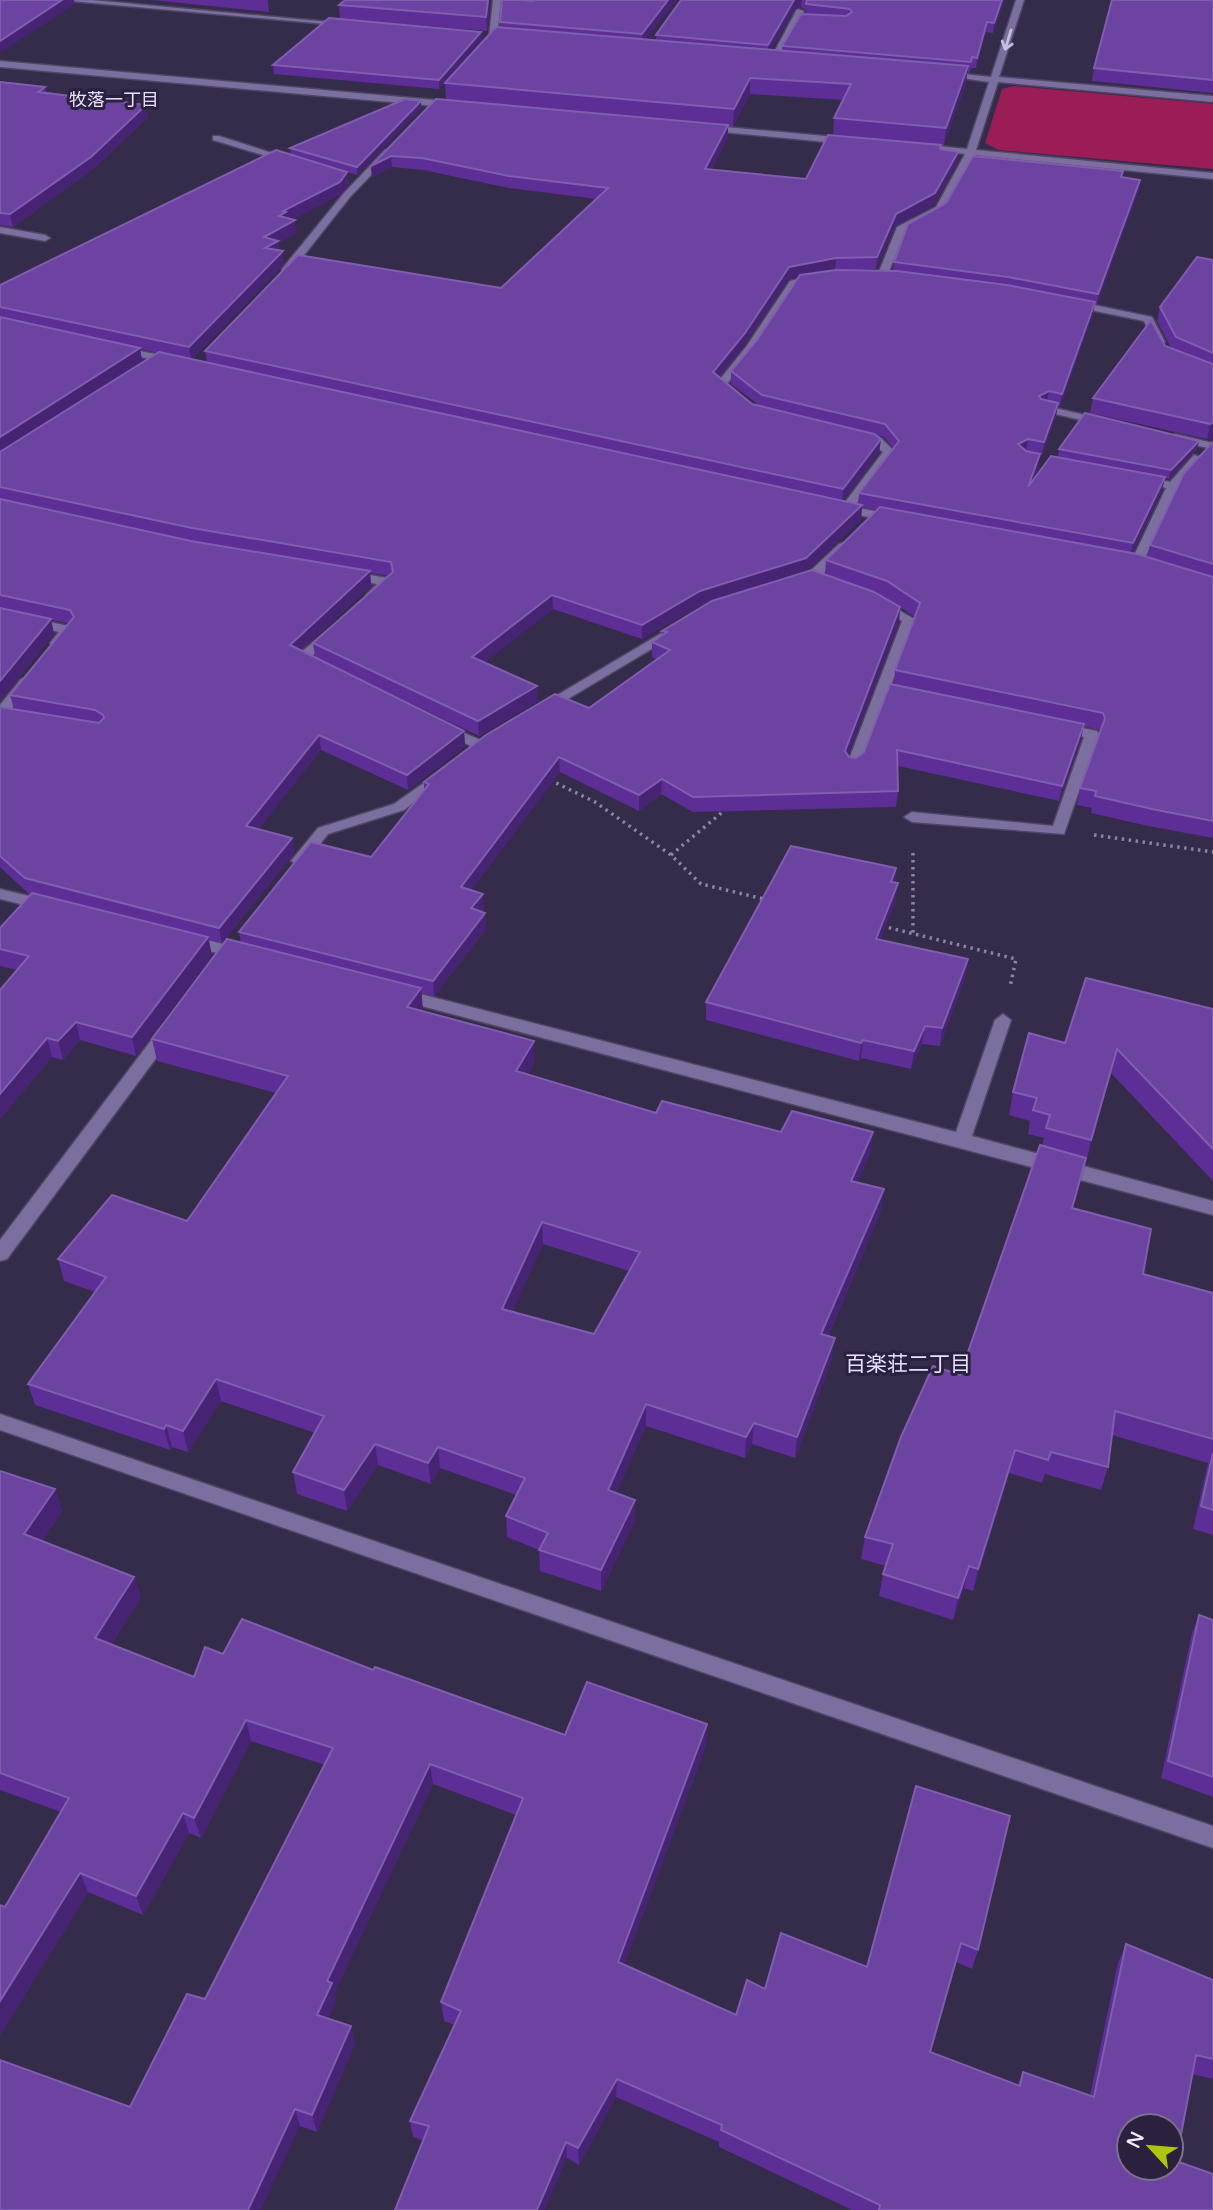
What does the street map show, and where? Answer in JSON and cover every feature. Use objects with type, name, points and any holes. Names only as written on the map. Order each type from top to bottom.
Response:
[{"type":"street","points":[[63,0],[358,25]]},
{"type":"street","points":[[170,9],[181,0]]},
{"type":"street","points":[[476,56],[493,37],[497,0]]},
{"type":"street","points":[[897,276],[878,274],[901,229],[940,209],[971,152],[1020,0]]},
{"type":"street","points":[[772,60],[798,14],[808,19]]},
{"type":"street","points":[[480,36],[507,38]]},
{"type":"street","points":[[759,59],[785,61]]},
{"type":"street","points":[[0,64],[462,105]]},
{"type":"street","points":[[930,74],[1213,99]]},
{"type":"street","points":[[425,113],[443,93]]},
{"type":"street","points":[[696,127],[861,142]]},
{"type":"street","points":[[216,138],[294,162]]},
{"type":"street","points":[[280,277],[397,142]]},
{"type":"street","points":[[902,146],[1213,176]]},
{"type":"street","points":[[346,178],[360,182]]},
{"type":"street","points":[[0,230],[45,238]]},
{"type":"street","points":[[747,406],[721,385],[750,349],[794,283],[824,275]]},
{"type":"street","points":[[1060,301],[1149,319],[1167,356]]},
{"type":"street","points":[[106,347],[183,363]]},
{"type":"street","points":[[148,365],[160,358]]},
{"type":"street","points":[[1046,409],[1114,424]]},
{"type":"street","points":[[846,509],[889,452],[878,442],[851,436]]},
{"type":"street","points":[[1168,436],[1211,444]]},
{"type":"street","points":[[1122,562],[1143,566],[1172,486],[1211,444]]},
{"type":"street","points":[[1132,478],[1172,486]]},
{"type":"street","points":[[819,503],[846,509],[866,525]]},
{"type":"street","points":[[785,586],[817,580],[866,525],[903,521]]},
{"type":"street","points":[[335,573],[387,582],[358,608]]},
{"type":"street","points":[[853,767],[909,620],[867,598]]},
{"type":"street","points":[[0,615],[68,630],[51,651]]},
{"type":"street","points":[[325,670],[301,659],[339,625]]},
{"type":"street","points":[[527,717],[682,625]]},
{"type":"street","points":[[4,715],[34,672]]},
{"type":"street","points":[[883,691],[922,699]]},
{"type":"street","points":[[288,875],[323,831],[399,807],[475,749],[432,722]]},
{"type":"street","points":[[912,817],[1059,831],[1092,734],[1040,723]]},
{"type":"street","points":[[0,894],[64,910]]},
{"type":"street","points":[[166,935],[252,956]]},
{"type":"street","points":[[386,991],[1213,1208]]},
{"type":"street","points":[[0,1254],[179,1016]]},
{"type":"street","points":[[962,1140],[1003,1020]]},
{"type":"street","points":[[0,1422],[1213,1837]]},
{"type":"path","points":[[549,779],[595,802],[671,855],[701,884],[780,902]]},
{"type":"path","points":[[671,855],[733,803]]},
{"type":"path","points":[[912,817],[913,933]]},
{"type":"path","points":[[1059,831],[1213,852]]},
{"type":"path","points":[[873,923],[1016,959],[1003,1020]]},
{"type":"shaded area","points":[[1014,86],[1213,104],[1213,169],[999,150],[985,143],[1002,89]]},
{"type":"building","points":[[0,0],[62,0],[0,41]]},
{"type":"building","points":[[345,0],[488,0],[486,17],[339,5]]},
{"type":"building","points":[[502,0],[668,0],[642,34],[500,22]]},
{"type":"building","points":[[681,0],[794,0],[768,45],[656,35]]},
{"type":"building","points":[[807,0],[1002,0],[994,23],[987,22],[977,58],[972,57],[971,62],[782,46],[801,14],[846,16],[852,12],[850,9],[806,4]]},
{"type":"building","points":[[1112,0],[1213,0],[1213,80],[1094,68]]},
{"type":"building","points":[[329,18],[481,32],[439,80],[273,65]]},
{"type":"building","points":[[496,27],[968,66],[946,128],[834,118],[851,84],[750,78],[734,109],[445,83]]},
{"type":"building","points":[[0,82],[45,87],[38,92],[146,105],[91,157],[10,214],[0,213]]},
{"type":"building","points":[[405,99],[421,101],[357,167],[290,148]]},
{"type":"building","points":[[436,99],[728,125],[705,169],[806,179],[828,135],[941,145],[940,149],[958,152],[935,193],[896,214],[877,257],[836,258],[789,267],[745,333],[713,372],[752,404],[874,434],[881,439],[843,489],[205,351],[298,255],[501,288],[608,188],[509,176],[422,158],[391,156],[371,166]]},
{"type":"building","points":[[276,150],[347,172],[340,182],[283,211],[286,212],[279,216],[295,220],[264,237],[278,241],[265,248],[283,251],[189,347],[0,307],[0,285]]},
{"type":"building","points":[[973,156],[1123,171],[1121,177],[1140,180],[1098,294],[1008,277],[894,262],[908,224],[946,203]]},
{"type":"building","points":[[1197,257],[1213,260],[1213,353],[1176,337],[1160,307]]},
{"type":"building","points":[[836,270],[897,271],[1007,285],[1095,302],[1062,394],[1049,391],[1039,396],[1041,399],[1058,403],[1044,442],[1028,439],[1018,444],[1026,451],[1040,454],[1028,487],[1051,456],[1165,477],[1133,543],[859,493],[899,441],[885,424],[762,395],[731,371],[757,340],[800,275]]},
{"type":"building","points":[[0,317],[140,348],[0,437]]},
{"type":"building","points":[[1151,320],[1165,346],[1213,364],[1213,423],[1093,398]]},
{"type":"building","points":[[159,352],[862,505],[806,558],[700,591],[642,625],[552,595],[472,657],[537,686],[478,721],[313,643],[393,572],[391,562],[192,528],[0,487],[0,452]]},
{"type":"building","points":[[1085,413],[1199,441],[1171,470],[1059,449]]},
{"type":"building","points":[[1213,442],[1213,564],[1150,545],[1184,473]]},
{"type":"building","points":[[0,499],[191,541],[370,571],[290,645],[464,731],[407,775],[319,735],[246,826],[292,838],[219,928],[25,878],[0,856],[0,707],[99,723],[104,718],[95,710],[10,695],[74,617],[70,610],[0,595]]},
{"type":"building","points":[[880,507],[1137,554],[1213,577],[1213,821],[1095,796],[1096,791],[1080,788],[1105,718],[1103,713],[895,670],[920,603],[887,581],[826,560]]},
{"type":"building","points":[[812,570],[874,592],[900,607],[845,751],[849,757],[856,758],[864,752],[890,684],[1084,724],[1062,786],[897,750],[898,791],[693,797],[662,779],[639,795],[559,757],[461,887],[483,894],[471,908],[485,913],[433,981],[239,932],[311,842],[371,857],[429,784],[424,782],[486,735],[555,694],[589,708],[670,650],[652,642],[667,632],[662,631],[712,601]]},
{"type":"building","points":[[0,608],[51,619],[0,681]]},
{"type":"building","points":[[791,846],[896,868],[891,882],[898,883],[876,939],[968,959],[942,1028],[925,1026],[914,1051],[863,1040],[861,1043],[706,1002]]},
{"type":"building","points":[[32,893],[208,937],[132,1037],[76,1022],[58,1041],[47,1038],[0,1094],[0,990],[29,956],[0,949],[0,928]]},
{"type":"building","points":[[227,939],[421,988],[407,1007],[534,1041],[516,1071],[656,1113],[662,1101],[781,1132],[792,1111],[873,1132],[851,1181],[884,1189],[821,1334],[835,1338],[797,1437],[754,1423],[746,1437],[646,1404],[608,1490],[635,1500],[601,1570],[539,1550],[548,1533],[506,1516],[525,1478],[438,1447],[428,1463],[375,1444],[344,1490],[293,1472],[324,1416],[216,1379],[183,1431],[166,1425],[164,1429],[28,1384],[106,1277],[58,1259],[112,1195],[187,1221],[288,1076],[152,1039]],"holes":[[[542,1222],[640,1252],[594,1334],[502,1309]]]},
{"type":"building","points":[[1086,978],[1213,1009],[1213,1149],[1117,1049],[1091,1140],[1046,1128],[1050,1115],[1033,1110],[1037,1098],[1013,1092],[1029,1033],[1065,1043]]},
{"type":"building","points":[[1040,1145],[1086,1158],[1072,1208],[1151,1229],[1143,1274],[1213,1293],[1213,1439],[1115,1411],[1108,1467],[1051,1452],[1048,1460],[1015,1450],[978,1569],[969,1566],[958,1598],[883,1574],[893,1544],[865,1537],[901,1437],[933,1366],[960,1375]]},
{"type":"building","points":[[1213,1453],[1213,1510],[1201,1506]]},
{"type":"building","points":[[0,1471],[55,1489],[24,1534],[134,1577],[95,1638],[194,1677],[205,1647],[223,1654],[242,1619],[373,1670],[375,1667],[565,1735],[587,1682],[707,1724],[618,1962],[736,2015],[747,1980],[765,1989],[781,1933],[867,1967],[916,1786],[1010,1816],[978,1950],[961,1943],[930,2052],[1020,2086],[1023,2072],[1094,2097],[1126,1944],[1213,1980],[1213,2059],[1196,2055],[1185,2113],[1115,2112],[1115,2182],[1185,2182],[1185,2164],[1213,2174],[1213,2210],[879,2210],[880,2205],[721,2130],[722,2125],[617,2079],[578,2148],[566,2142],[537,2210],[395,2210],[429,2126],[410,2121],[461,2011],[441,2002],[523,1798],[430,1764],[327,1981],[332,1983],[317,2015],[351,2026],[312,2115],[295,2109],[248,2210],[0,2210],[0,2060],[130,2107],[187,1994],[205,1999],[333,1748],[246,1720],[194,1818],[183,1813],[136,1896],[80,1873],[0,2001],[0,1905],[5,1907],[69,1798],[0,1773]]},
{"type":"building","points":[[1199,1615],[1213,1620],[1213,1777],[1168,1761]]},
{"type":"district","name":"牧落一丁目","points":[[114,100]]},
{"type":"district","name":"百楽荘二丁目","points":[[908,1364]]}]
